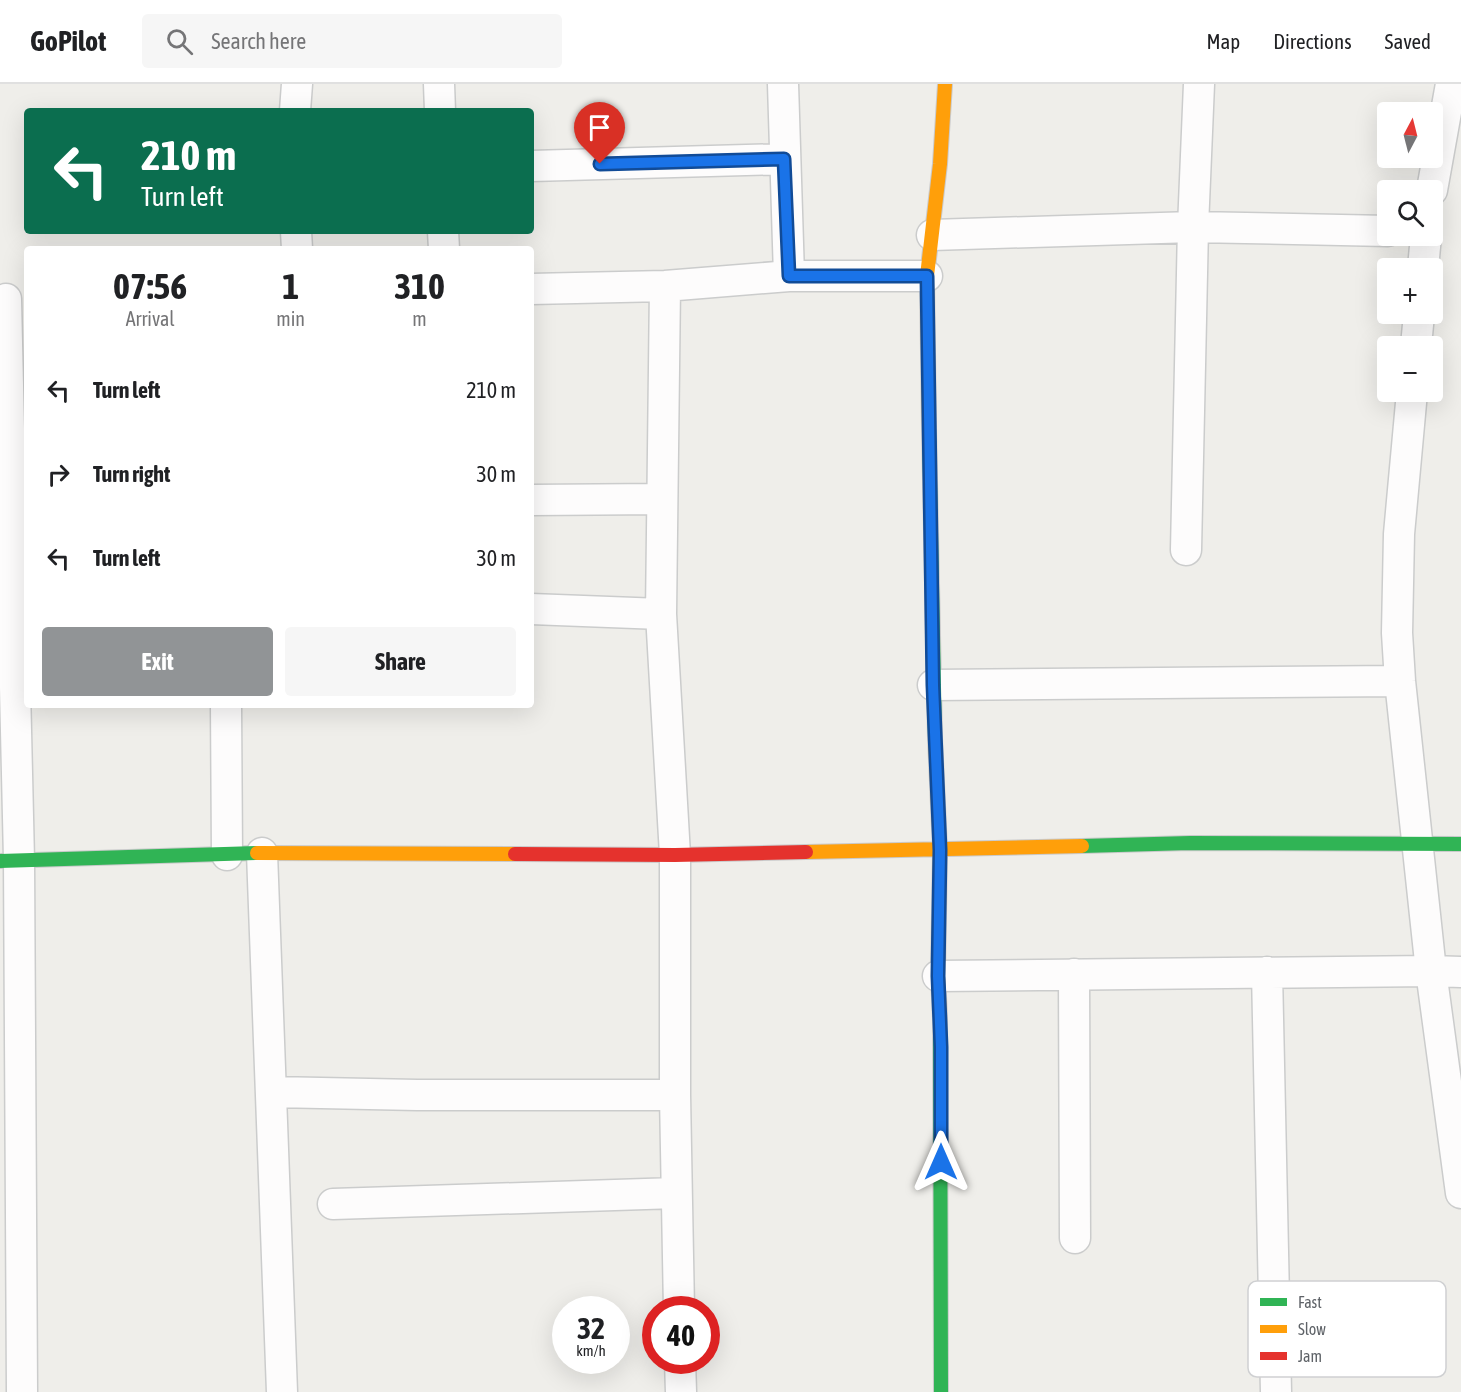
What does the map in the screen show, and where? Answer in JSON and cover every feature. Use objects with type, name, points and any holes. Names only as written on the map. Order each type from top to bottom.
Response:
[{"type":"street","points":[[295,108],[297,84]]},
{"type":"street","points":[[439,84],[440,108]]},
{"type":"street","points":[[783,84],[789,276]]},
{"type":"street","points":[[941,1392],[941,1047],[938,976],[940,850],[933,685],[927,276],[940,164],[945,84]]},
{"type":"street","points":[[1186,550],[1192,227],[1199,84]]},
{"type":"street","points":[[1434,180],[1451,84]]},
{"type":"street","points":[[534,166],[784,159]]},
{"type":"street","points":[[932,235],[1192,227],[1377,231]]},
{"type":"street","points":[[534,289],[665,286],[789,276],[927,276]]},
{"type":"street","points":[[665,286],[661,614],[675,855],[675,1095],[679,1296]]},
{"type":"street","points":[[11,299],[6,502],[9,861],[22,1392]]},
{"type":"street","points":[[1411,402],[1396,591],[1400,681],[1431,971],[1461,1193]]},
{"type":"street","points":[[534,500],[662,499]]},
{"type":"street","points":[[534,609],[661,614]]},
{"type":"street","points":[[933,685],[1400,681]]},
{"type":"street","points":[[226,708],[227,855]]},
{"type":"street","points":[[9,861],[262,853],[675,855],[1190,843],[1461,844]]},
{"type":"street","points":[[262,853],[273,1092],[282,1392]]},
{"type":"street","points":[[1267,972],[1274,1281]]},
{"type":"street","points":[[938,976],[1461,972]]},
{"type":"street","points":[[1074,974],[1075,1238]]},
{"type":"street","points":[[273,1092],[675,1095]]},
{"type":"street","points":[[333,1204],[676,1193]]},
{"type":"street","points":[[680,1374],[681,1392]]},
{"type":"street","points":[[1276,1377],[1276,1392]]},
{"type":"traffic: fast","points":[[929,428],[935,738]]},
{"type":"traffic: fast","points":[[1082,846],[1190,843],[1461,844]]},
{"type":"traffic: fast","points":[[0,861],[257,853]]},
{"type":"traffic: fast","points":[[940,1018],[941,1392]]},
{"type":"traffic: slow","points":[[929,428],[927,276],[940,164],[945,84]]},
{"type":"traffic: slow","points":[[935,738],[940,850],[938,976],[940,1018]]},
{"type":"traffic: slow","points":[[806,852],[1082,846]]},
{"type":"traffic: slow","points":[[257,853],[515,854]]},
{"type":"traffic: jam","points":[[515,854],[675,855],[806,852]]},
{"type":"route","points":[[600,164],[784,159],[789,276],[927,276],[933,685],[940,850],[938,976],[941,1047],[941,1162]]}]
